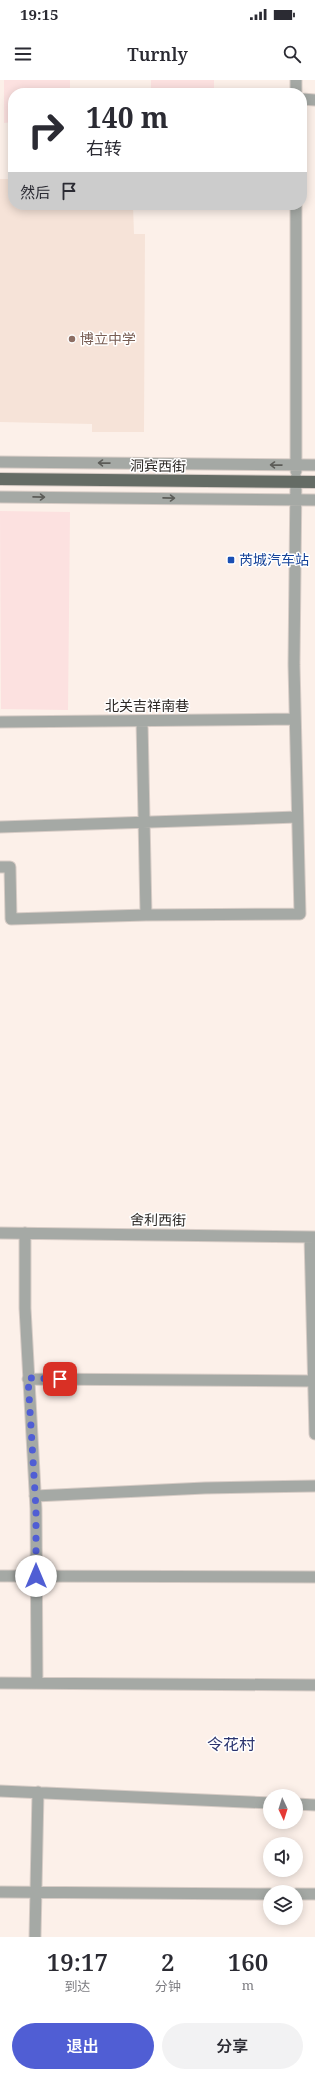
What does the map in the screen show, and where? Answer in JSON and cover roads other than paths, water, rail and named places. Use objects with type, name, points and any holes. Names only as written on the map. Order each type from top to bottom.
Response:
[{"type":"main road","name":"洞宾西街","points":[[0,479],[315,482]]},
{"type":"street","points":[[0,867],[10,867],[11,920],[146,915],[300,914],[294,665],[296,500],[296,210]]},
{"type":"street","points":[[0,462],[315,466]]},
{"type":"street","points":[[0,497],[315,500]]},
{"type":"street","name":"北关吉祥南巷","points":[[0,722],[295,719]]},
{"type":"street","points":[[142,720],[146,915]]},
{"type":"street","points":[[0,827],[297,817]]},
{"type":"street","name":"舍利西街","points":[[0,1233],[313,1237]]},
{"type":"street","points":[[25,1233],[25,1308],[35,1496],[37,1683]]},
{"type":"street","points":[[313,1237],[315,1434]]},
{"type":"street","points":[[28,1378],[314,1381]]},
{"type":"street","points":[[35,1496],[205,1488],[315,1486]]},
{"type":"street","points":[[0,1576],[315,1577]]},
{"type":"street","points":[[0,1683],[315,1686]]},
{"type":"street","points":[[0,1791],[263,1803]]},
{"type":"street","points":[[35,1937],[38,1792]]},
{"type":"street","points":[[303,1804],[315,1805]]},
{"type":"street","points":[[0,1892],[263,1894]]},
{"type":"street","points":[[303,1894],[315,1894]]},
{"type":"place","name":"博立中学","points":[[72,339]]},
{"type":"place","name":"芮城汽车站","points":[[231,560]]},
{"type":"district","name":"令花村","points":[[231,1744]]}]
